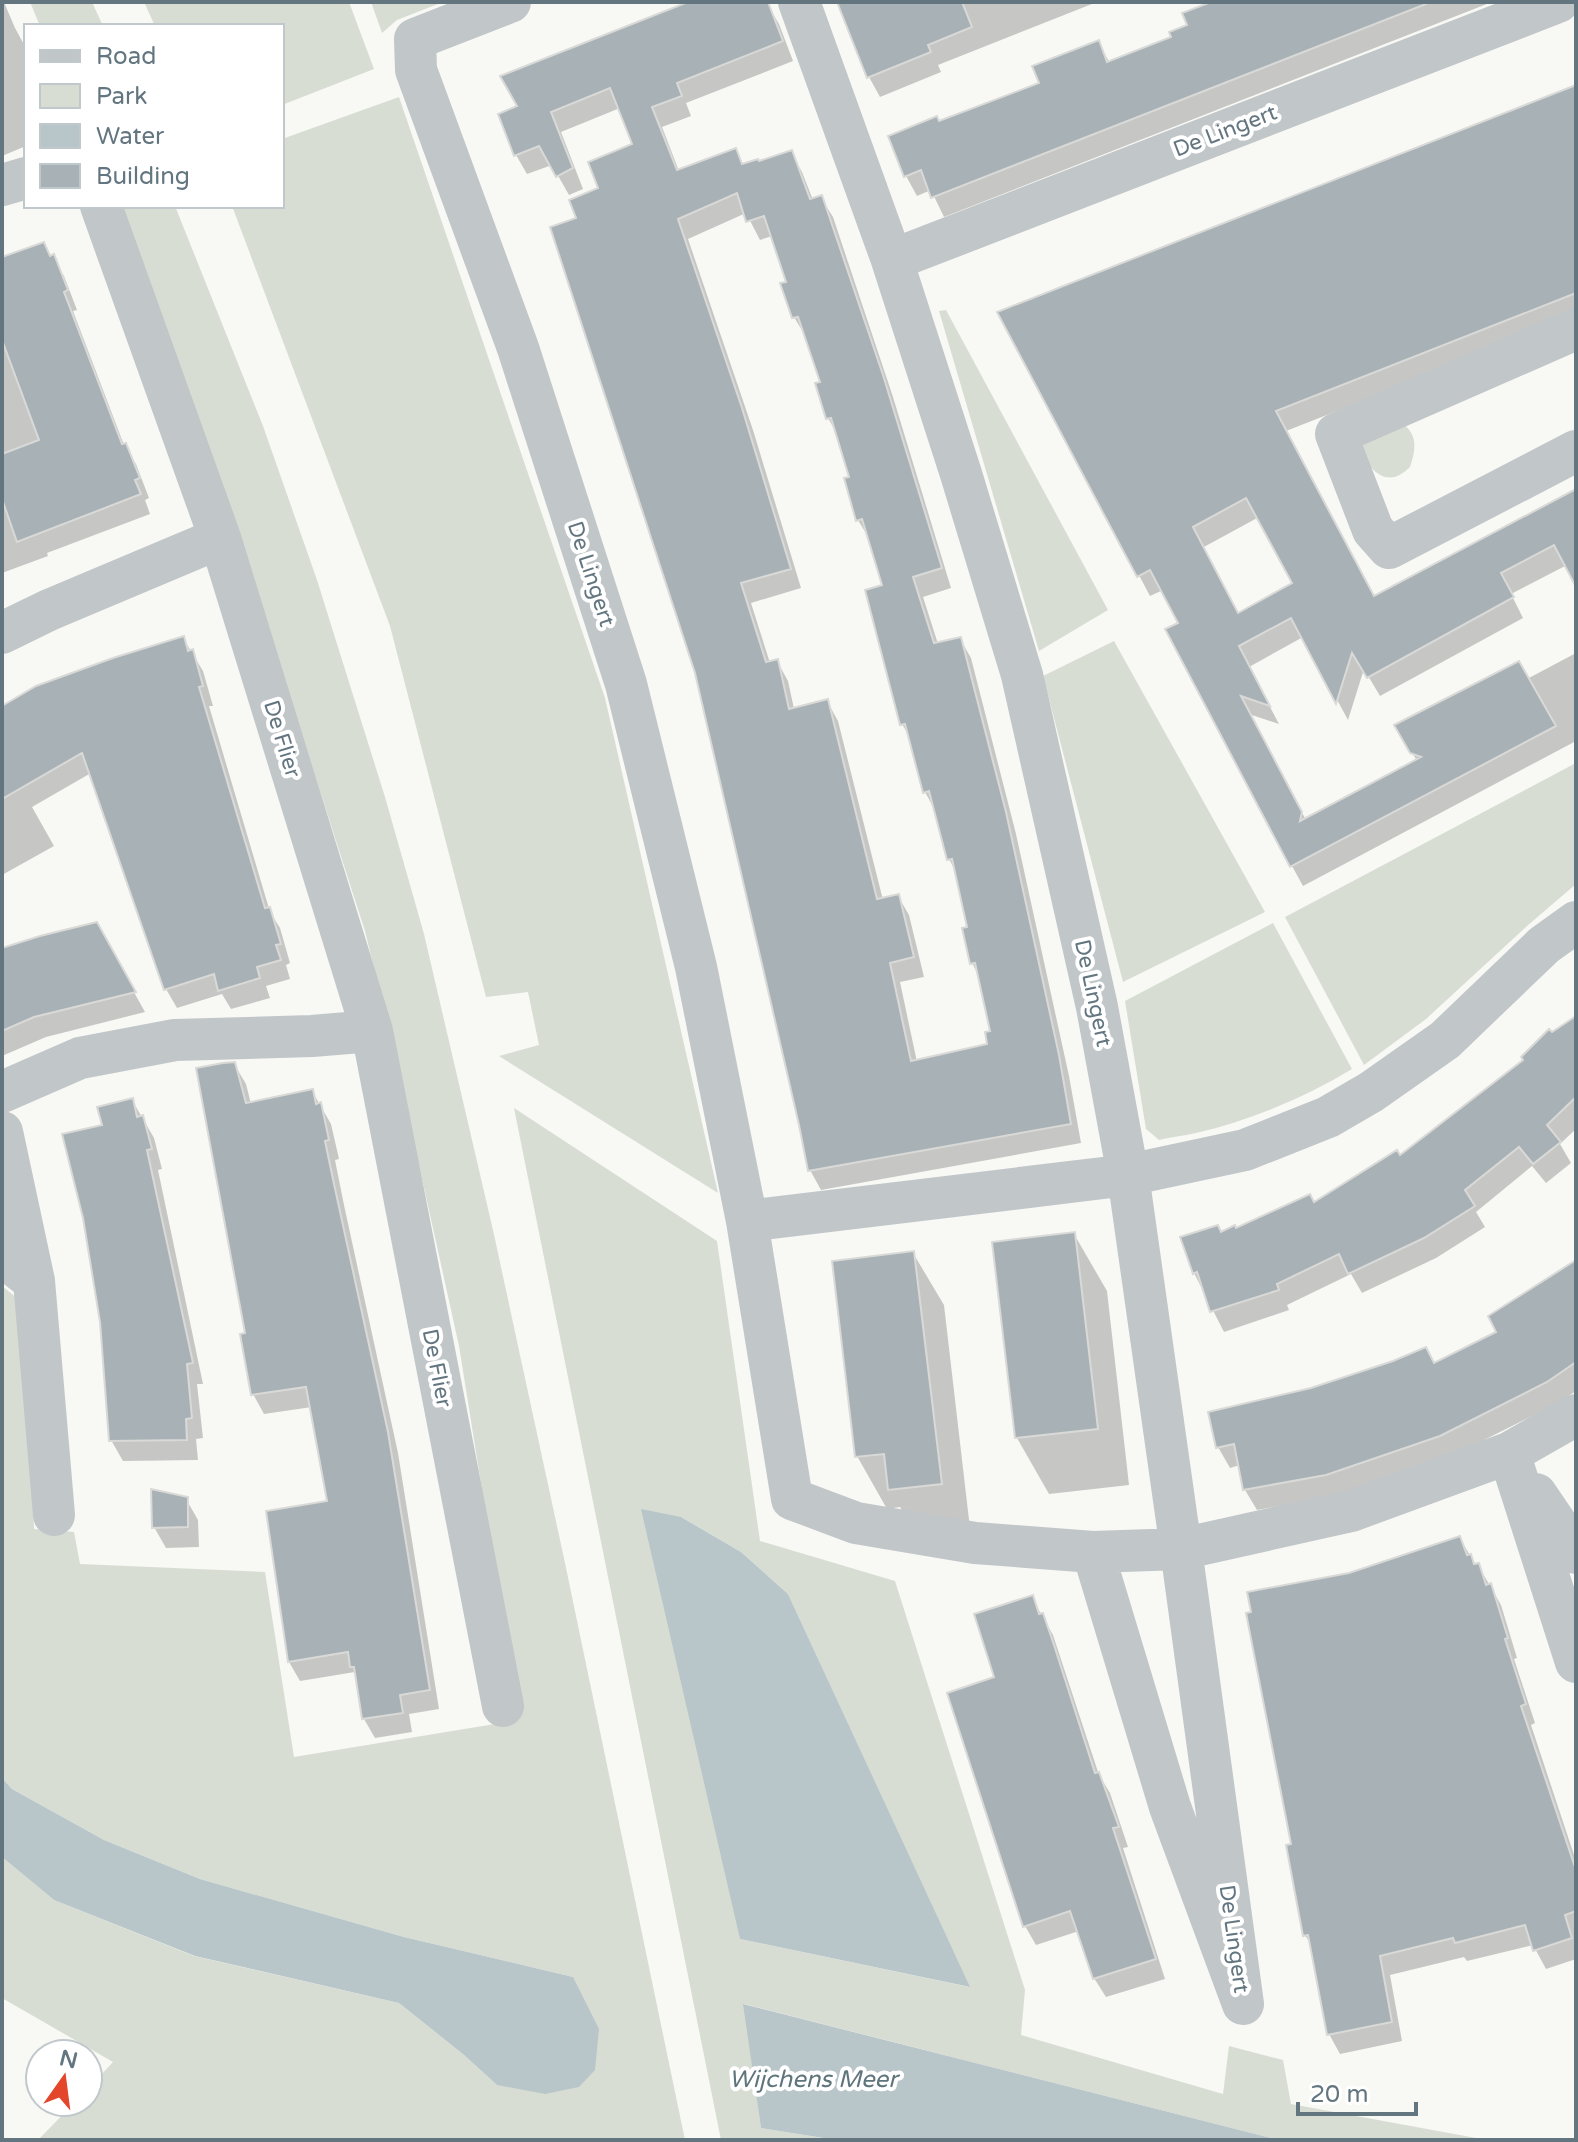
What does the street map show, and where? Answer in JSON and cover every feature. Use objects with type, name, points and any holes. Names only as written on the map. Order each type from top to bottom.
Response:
[{"type":"street","name":"De Lingert","points":[[510,2],[415,39],[416,70],[518,348],[626,684],[696,967],[747,1221],[792,1499],[856,1523],[975,1543],[1093,1552],[1181,1549],[1351,1511],[1509,1453],[1576,1415]]},
{"type":"street","name":"De Lingert","points":[[799,2],[892,260],[1022,675],[1097,1007],[1128,1175],[1243,2004],[1170,1807],[1093,1552]]},
{"type":"street","name":"De Lingert","points":[[892,260],[1558,2]]},
{"type":"street","points":[[2,185],[24,179]]},
{"type":"street","name":"De Flier","points":[[102,208],[220,538],[372,1031],[503,1706]]},
{"type":"street","points":[[1576,329],[1336,434],[1373,530],[1389,548],[1576,451]]},
{"type":"street","points":[[2,633],[220,538]]},
{"type":"street","points":[[747,1221],[1128,1175],[1245,1150],[1339,1111],[1371,1092],[1445,1040],[1544,945],[1576,922]]},
{"type":"street","points":[[2,1092],[80,1058],[175,1040],[372,1031]]},
{"type":"street","points":[[2,1132],[18,1268],[54,1515]]},
{"type":"street","points":[[1509,1453],[1576,1553]]},
{"type":"street","points":[[1509,1453],[1576,1662]]},
{"type":"green space","points":[[30,2],[92,2],[102,24],[39,24]]},
{"type":"green space","points":[[144,2],[349,2],[374,69],[284,104],[284,24],[154,24]]},
{"type":"green space","points":[[371,2],[443,2],[397,20],[382,33]]},
{"type":"green space","points":[[399,97],[605,698],[718,1193],[499,1056],[539,1045],[528,992],[486,997],[390,626],[233,208],[284,208],[284,138]]},
{"type":"green space","points":[[113,208],[176,208],[263,426],[317,580],[385,797],[424,934],[493,1230],[685,2140],[38,2140],[59,2118],[104,2118],[104,2072],[113,2062],[104,2057],[104,2038],[71,2038],[2,1998],[2,1857],[54,1900],[194,1956],[399,2003],[497,2085],[573,1977],[404,1937],[200,1879],[104,1840],[12,1789],[2,1778],[2,1286],[17,1298],[31,1439],[34,1529],[74,1532],[80,1564],[265,1572],[294,1757],[519,1720],[459,1346],[365,931],[246,561]]},
{"type":"green space","points":[[946,310],[1108,610],[1039,651],[939,311]]},
{"type":"green space","points":[[1402,423],[1413,437],[1410,467],[1394,477],[1380,475],[1359,450],[1371,426]]},
{"type":"green space","points":[[1114,641],[1265,912],[1123,982],[1043,676]]},
{"type":"green space","points":[[1574,764],[1576,884],[1426,1019],[1364,1065],[1285,917]]},
{"type":"green space","points":[[1273,923],[1352,1069],[1296,1099],[1257,1115],[1217,1128],[1159,1140],[1146,1129],[1125,1001]]},
{"type":"green space","points":[[514,1108],[717,1241],[760,1541],[895,1581],[1025,1990],[1021,2035],[1223,2094],[1229,2046],[1283,2060],[1291,2104],[1487,2140],[1279,2140],[744,2004],[761,2128],[836,2140],[721,2140]],"holes":[[[681,1517],[741,1552],[788,1594],[969,1987],[740,1939]]]},
{"type":"water","points":[[641,1509],[681,1517],[741,1552],[788,1594],[970,1987],[740,1939]]},
{"type":"water","points":[[2,1778],[12,1789],[104,1840],[200,1879],[404,1937],[573,1977],[599,2029],[595,2070],[579,2087],[545,2094],[497,2085],[399,2003],[195,1956],[54,1900],[2,1857]]},
{"type":"water","name":"Wijchens Meer","points":[[743,2004],[1279,2140],[836,2140],[761,2128]]},
{"type":"building","points":[[688,2],[768,2],[783,41],[677,83],[682,96],[652,107],[677,170],[736,148],[742,164],[792,150],[810,199],[822,195],[883,375],[942,568],[913,577],[934,643],[961,637],[1006,812],[1071,1124],[808,1171],[695,673],[550,227],[576,218],[569,200],[598,188],[588,162],[632,144],[610,88],[551,112],[573,168],[556,177],[539,146],[514,156],[498,114],[517,106],[500,76]],"holes":[[[737,193],[746,222],[764,216],[786,282],[780,283],[792,318],[798,317],[820,382],[815,383],[826,419],[831,418],[849,477],[844,478],[856,521],[862,519],[882,585],[865,590],[900,725],[905,724],[923,793],[929,791],[947,860],[952,859],[967,927],[962,928],[970,964],[975,963],[990,1031],[985,1032],[987,1044],[911,1061],[890,963],[914,957],[899,894],[877,899],[828,699],[789,709],[778,659],[766,662],[741,583],[791,569],[742,408],[678,219]]]},
{"type":"building","points":[[837,2],[962,2],[972,27],[928,45],[931,52],[867,78]]},
{"type":"building","points":[[1211,2],[1426,4],[931,198],[921,170],[904,177],[888,136],[937,116],[939,121],[1039,83],[1032,66],[1099,40],[1107,62],[1171,37],[1169,32],[1187,25],[1182,13]]},
{"type":"building","points":[[1576,85],[1576,293],[1276,411],[1374,596],[1576,489],[1576,587],[1554,545],[1501,573],[1514,597],[1367,678],[1352,653],[1336,704],[1291,618],[1239,646],[1270,706],[1241,696],[1302,812],[1300,821],[1421,757],[1410,753],[1394,725],[1519,661],[1556,726],[1290,867],[1165,629],[1178,623],[1150,570],[1137,577],[997,312]],"holes":[[[1246,498],[1292,583],[1238,613],[1193,527]]]},
{"type":"building","points":[[44,242],[50,256],[54,254],[68,290],[64,292],[122,444],[126,443],[140,478],[135,480],[141,494],[17,542],[2,499],[2,454],[39,440],[2,340],[2,257]]},
{"type":"building","points":[[184,636],[188,651],[193,649],[203,686],[199,687],[265,908],[270,907],[281,944],[276,945],[281,960],[257,967],[260,978],[218,991],[214,974],[164,990],[82,753],[2,799],[2,706],[36,686]]},
{"type":"building","points":[[97,922],[136,992],[34,1017],[2,1031],[2,948]]},
{"type":"building","points":[[1576,1016],[1576,1097],[1547,1125],[1561,1142],[1533,1164],[1519,1147],[1465,1190],[1475,1206],[1424,1238],[1348,1274],[1339,1254],[1277,1284],[1279,1290],[1210,1312],[1197,1272],[1193,1274],[1180,1237],[1218,1225],[1221,1232],[1235,1225],[1236,1228],[1310,1194],[1314,1202],[1397,1150],[1400,1155],[1523,1060],[1521,1057],[1549,1029],[1552,1032]]},
{"type":"building","points":[[235,1062],[246,1103],[313,1089],[316,1104],[321,1102],[329,1140],[325,1141],[388,1432],[430,1690],[400,1695],[403,1713],[362,1719],[354,1667],[350,1667],[348,1652],[288,1662],[266,1511],[327,1501],[306,1387],[251,1395],[240,1334],[245,1333],[196,1068]]},
{"type":"building","points":[[133,1098],[137,1117],[143,1115],[152,1149],[147,1150],[193,1363],[187,1364],[192,1418],[186,1419],[187,1440],[109,1441],[100,1322],[83,1218],[62,1134],[102,1125],[97,1107]]},
{"type":"building","points":[[1075,1232],[1098,1429],[1015,1438],[992,1242]]},
{"type":"building","points":[[914,1251],[942,1484],[888,1490],[884,1454],[855,1457],[832,1261]]},
{"type":"building","points":[[1576,1260],[1576,1362],[1547,1382],[1440,1436],[1326,1475],[1243,1490],[1234,1444],[1216,1448],[1208,1412],[1311,1388],[1426,1347],[1434,1363],[1496,1332],[1488,1316]]},
{"type":"building","points":[[151,1489],[188,1497],[188,1527],[152,1528]]},
{"type":"building","points":[[1460,1536],[1467,1555],[1471,1554],[1474,1564],[1479,1563],[1486,1585],[1491,1583],[1526,1704],[1521,1706],[1576,1870],[1576,1911],[1565,1915],[1572,1938],[1533,1951],[1525,1925],[1455,1943],[1453,1938],[1380,1956],[1392,2022],[1327,2035],[1308,1935],[1303,1936],[1286,1845],[1291,1844],[1246,1613],[1251,1612],[1247,1592],[1349,1573]]},
{"type":"building","points":[[1033,1595],[1039,1614],[1043,1613],[1095,1773],[1099,1772],[1119,1827],[1113,1828],[1156,1959],[1093,1979],[1070,1911],[1023,1927],[947,1693],[994,1677],[974,1614]]}]
